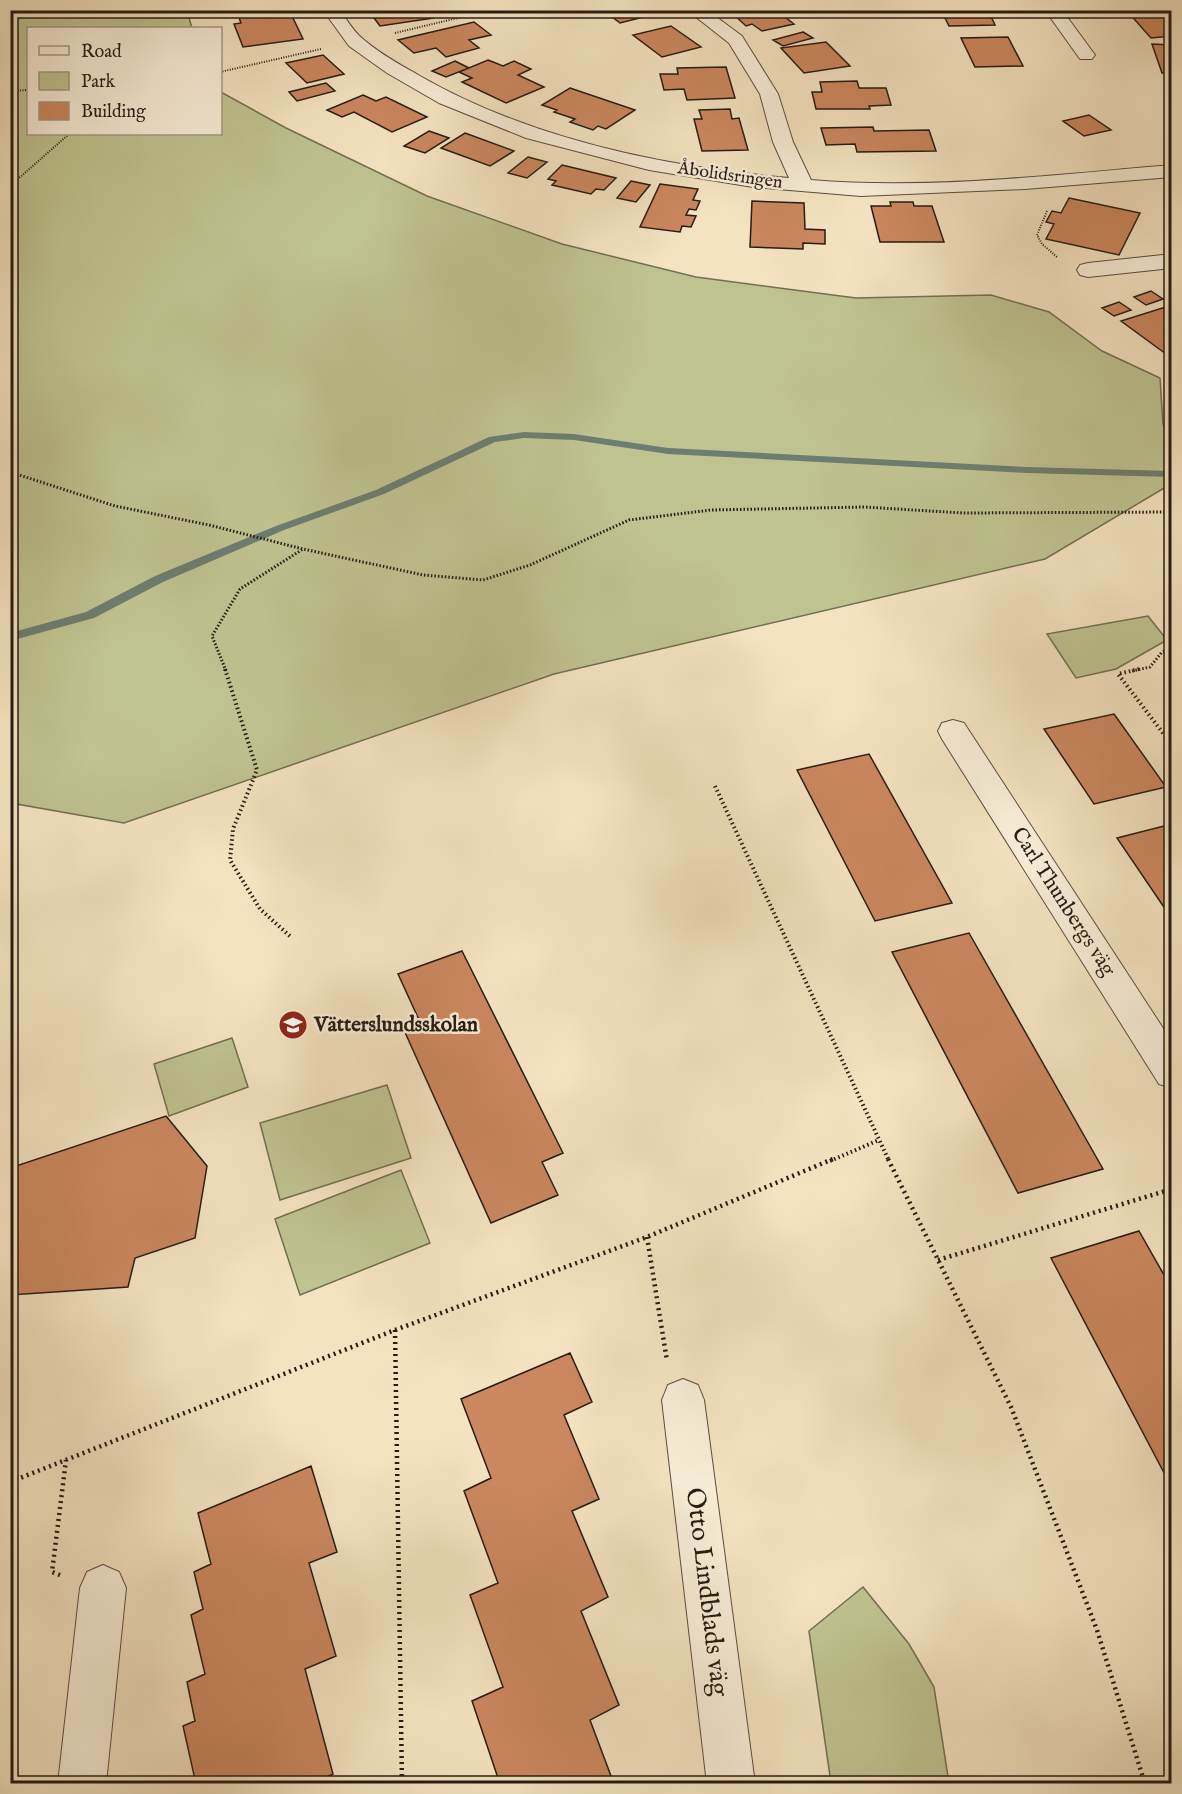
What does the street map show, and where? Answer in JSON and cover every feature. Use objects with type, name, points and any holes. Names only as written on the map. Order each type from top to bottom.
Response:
[{"type":"street","name":"Åbolidsringen","points":[[331,10],[356,42],[394,69],[447,99],[533,134],[649,164],[753,181],[861,190],[1025,183],[1172,171]]},
{"type":"street","points":[[695,10],[736,40],[769,94],[783,142],[803,185]]},
{"type":"street","points":[[1053,10],[1086,56]]},
{"type":"street","points":[[1088,270],[1142,262],[1172,261]]},
{"type":"street","name":"Carl Thunbergs väg","points":[[953,731],[1172,1073]]},
{"type":"street","name":"Otto Lindblads väg","points":[[683,1400],[731,1784]]},
{"type":"street","points":[[82,1784],[103,1588]]},
{"type":"path","points":[[222,72],[491,10]]},
{"type":"path","points":[[10,91],[27,90]]},
{"type":"path","points":[[10,186],[68,135]]},
{"type":"path","points":[[1049,205],[1037,235],[1042,244],[1056,257],[1088,270]]},
{"type":"path","points":[[1172,214],[1169,232],[1172,235]]},
{"type":"path","points":[[10,472],[115,506],[209,525],[303,549],[423,575],[483,580],[530,565],[629,520],[711,510],[864,507],[963,513],[1172,512]]},
{"type":"path","points":[[291,937],[260,909],[230,860],[233,829],[256,770],[223,662],[212,636],[240,589],[303,549]]},
{"type":"path","points":[[1172,650],[1162,652],[1150,667],[1118,674],[1172,745]]},
{"type":"path","points":[[715,786],[879,1140],[1011,1407],[1096,1630],[1145,1784]]},
{"type":"path","points":[[10,1482],[395,1329],[647,1237],[879,1140]]},
{"type":"path","points":[[938,1260],[1172,1189]]},
{"type":"path","points":[[647,1237],[666,1359],[683,1400]]},
{"type":"path","points":[[395,1329],[402,1784]]},
{"type":"path","points":[[66,1459],[52,1572],[103,1588]]},
{"type":"green space","points":[[10,11],[187,11],[192,27],[27,27],[27,135],[222,135],[222,93],[286,128],[427,196],[562,244],[696,277],[856,298],[991,295],[1049,312],[1102,351],[1160,378],[1163,424],[1171,445],[1171,484],[1045,559],[554,674],[124,823],[11,803]]},
{"type":"green space","points":[[1148,616],[1167,640],[1116,669],[1076,678],[1047,634]]},
{"type":"green space","points":[[232,1038],[248,1087],[169,1116],[154,1064]]},
{"type":"green space","points":[[387,1085],[411,1158],[280,1200],[260,1123]]},
{"type":"green space","points":[[401,1170],[430,1243],[300,1295],[275,1219]]},
{"type":"green space","points":[[863,1587],[909,1644],[934,1687],[949,1783],[831,1783],[809,1631]]},
{"type":"building","points":[[236,10],[278,10],[281,17],[292,16],[303,39],[243,47],[234,24],[241,23]]},
{"type":"building","points":[[368,10],[428,10],[434,18],[380,26]]},
{"type":"building","points":[[645,10],[652,15],[620,23],[611,16]]},
{"type":"building","points":[[784,10],[791,15],[785,17],[794,24],[762,31],[752,24],[746,26],[730,11]]},
{"type":"building","points":[[941,10],[988,10],[995,25],[949,26]]},
{"type":"building","points":[[1172,10],[1172,36],[1151,38],[1127,11]]},
{"type":"building","points":[[474,22],[491,35],[469,40],[479,48],[446,57],[436,48],[414,53],[398,40]]},
{"type":"building","points":[[671,26],[701,47],[662,57],[633,35]]},
{"type":"building","points":[[803,32],[813,38],[783,46],[773,40]]},
{"type":"building","points":[[1008,37],[1023,66],[975,67],[961,38]]},
{"type":"building","points":[[826,42],[850,66],[804,73],[781,48]]},
{"type":"building","points":[[1152,44],[1172,45],[1172,73],[1162,73]]},
{"type":"building","points":[[323,55],[344,74],[307,83],[286,63]]},
{"type":"building","points":[[488,60],[503,66],[514,61],[531,69],[518,75],[544,87],[506,103],[462,82],[472,78],[459,72]]},
{"type":"building","points":[[455,61],[469,68],[446,77],[432,71]]},
{"type":"building","points":[[726,67],[735,98],[687,100],[684,89],[664,90],[660,74],[678,74],[677,68]]},
{"type":"building","points":[[857,81],[859,88],[886,88],[891,105],[869,106],[870,109],[816,109],[812,92],[822,92],[820,82]]},
{"type":"building","points":[[326,83],[335,91],[297,101],[289,92]]},
{"type":"building","points":[[570,88],[635,110],[606,129],[598,126],[593,130],[570,122],[575,119],[542,105]]},
{"type":"building","points":[[363,95],[376,101],[386,97],[427,117],[392,132],[354,112],[342,117],[327,110]]},
{"type":"building","points":[[730,109],[732,119],[739,118],[748,150],[702,151],[694,119],[702,119],[699,110]]},
{"type":"building","points":[[1089,115],[1111,130],[1084,136],[1063,121]]},
{"type":"building","points":[[873,127],[874,131],[929,130],[936,151],[857,152],[855,144],[826,145],[821,128]]},
{"type":"building","points":[[429,131],[449,138],[425,153],[404,146]]},
{"type":"building","points":[[465,133],[514,151],[490,166],[441,148]]},
{"type":"building","points":[[528,157],[547,162],[527,178],[508,173]]},
{"type":"building","points":[[562,165],[616,178],[604,190],[596,189],[591,194],[552,185],[556,181],[548,179]]},
{"type":"building","points":[[631,181],[650,185],[636,202],[617,198]]},
{"type":"building","points":[[660,184],[698,189],[693,200],[700,201],[696,210],[689,209],[686,215],[696,216],[691,227],[682,226],[680,232],[640,227]]},
{"type":"building","points":[[1069,198],[1140,213],[1119,255],[1046,239],[1054,224],[1046,222],[1052,211],[1061,213]]},
{"type":"building","points":[[752,201],[804,203],[805,229],[825,230],[825,244],[803,243],[803,249],[750,247]]},
{"type":"building","points":[[890,202],[913,202],[914,206],[932,206],[944,242],[880,242],[871,206],[891,206]]},
{"type":"building","points":[[1151,291],[1163,299],[1146,305],[1134,297]]},
{"type":"building","points":[[1119,302],[1131,310],[1114,316],[1102,308]]},
{"type":"building","points":[[1172,305],[1172,352],[1166,354],[1121,321]]},
{"type":"building","points":[[1114,714],[1166,787],[1094,804],[1044,729]]},
{"type":"building","points":[[869,754],[952,903],[875,921],[797,770]]},
{"type":"building","points":[[1172,824],[1172,919],[1117,838]]},
{"type":"building","points":[[969,933],[1103,1169],[1018,1193],[892,952]]},
{"type":"building","points":[[462,951],[563,1153],[542,1162],[558,1195],[491,1223],[403,1028],[420,1022],[398,974]]},
{"type":"building","points":[[166,1116],[207,1166],[195,1238],[135,1258],[128,1287],[10,1295],[10,1168]]},
{"type":"building","points":[[1139,1231],[1172,1289],[1172,1488],[1051,1258]]},
{"type":"building","points":[[570,1353],[592,1402],[564,1415],[599,1499],[572,1511],[608,1597],[581,1611],[619,1705],[590,1720],[614,1784],[500,1784],[472,1701],[503,1687],[470,1595],[498,1583],[464,1491],[491,1478],[461,1399]]},
{"type":"building","points":[[311,1466],[337,1552],[309,1563],[336,1656],[305,1669],[333,1774],[312,1784],[196,1784],[183,1726],[195,1721],[187,1682],[205,1674],[191,1615],[203,1609],[194,1572],[211,1564],[198,1513]]},
{"type":"waterway","points":[[10,637],[90,615],[159,579],[280,528],[380,492],[493,439],[524,435],[574,437],[668,451],[1027,470],[1172,474]]},
{"type":"place","name":"Vätterslundsskolan","points":[[293,1025]]}]
